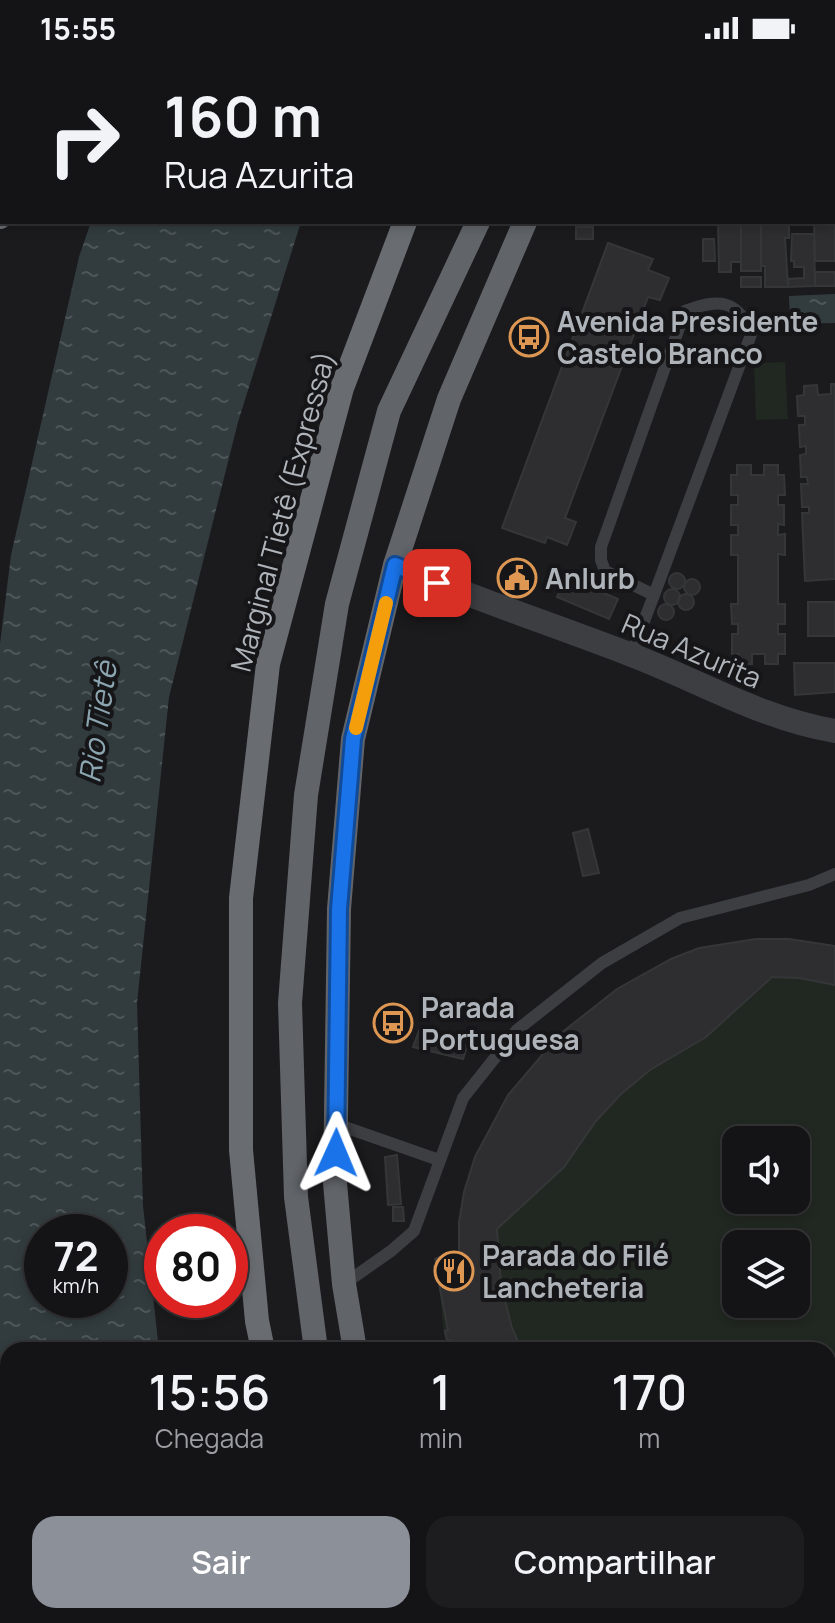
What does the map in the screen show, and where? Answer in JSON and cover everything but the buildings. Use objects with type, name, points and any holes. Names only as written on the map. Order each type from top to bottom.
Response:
[{"type":"highway","name":"Marginal Tietê (Expressa)","points":[[261,1342],[241,1150],[241,913],[268,664],[342,388],[404,224]]},
{"type":"highway","points":[[315,1342],[296,1197],[290,1003],[306,795],[337,604],[389,411],[477,224]]},
{"type":"highway","points":[[354,1342],[344,1284],[335,1183],[339,909],[353,739],[395,565],[449,399],[524,224]]},
{"type":"street","name":"Rua Azurita","points":[[395,565],[458,592],[631,655],[759,711],[835,731]]},
{"type":"lane","points":[[631,655],[654,595],[752,332],[739,310],[718,302],[685,311],[601,547],[605,571],[654,595]]},
{"type":"lane","points":[[344,1284],[414,1231],[463,1098],[517,1030],[602,963],[680,918],[809,885],[835,874]]},
{"type":"lane","points":[[336,1124],[439,1160]]},
{"type":"shaded area","points":[[785,362],[788,419],[756,420],[754,363]]},
{"type":"shaded area","points":[[835,960],[835,1342],[447,1342],[437,1263],[456,1268],[475,1161],[595,1013]]},
{"type":"water","name":"Rio Tietê","points":[[90,224],[300,224],[238,422],[169,697],[137,1003],[144,1318],[155,1318],[158,1342],[0,1342],[0,644],[11,555],[79,257]]},
{"type":"water","points":[[835,294],[835,323],[790,324],[789,296]]},
{"type":"slow traffic","points":[[356,728],[386,603]]},
{"type":"place","name":"Avenida Presidente Castelo Branco","points":[[529,337]]},
{"type":"place","name":"Anlurb","points":[[517,578]]},
{"type":"place","name":"Parada Portuguesa","points":[[393,1023]]},
{"type":"place","name":"Parada do Filé Lancheteria","points":[[454,1271]]},
{"type":"route","points":[[336,1153],[339,909],[353,739],[395,565],[437,583]]}]
